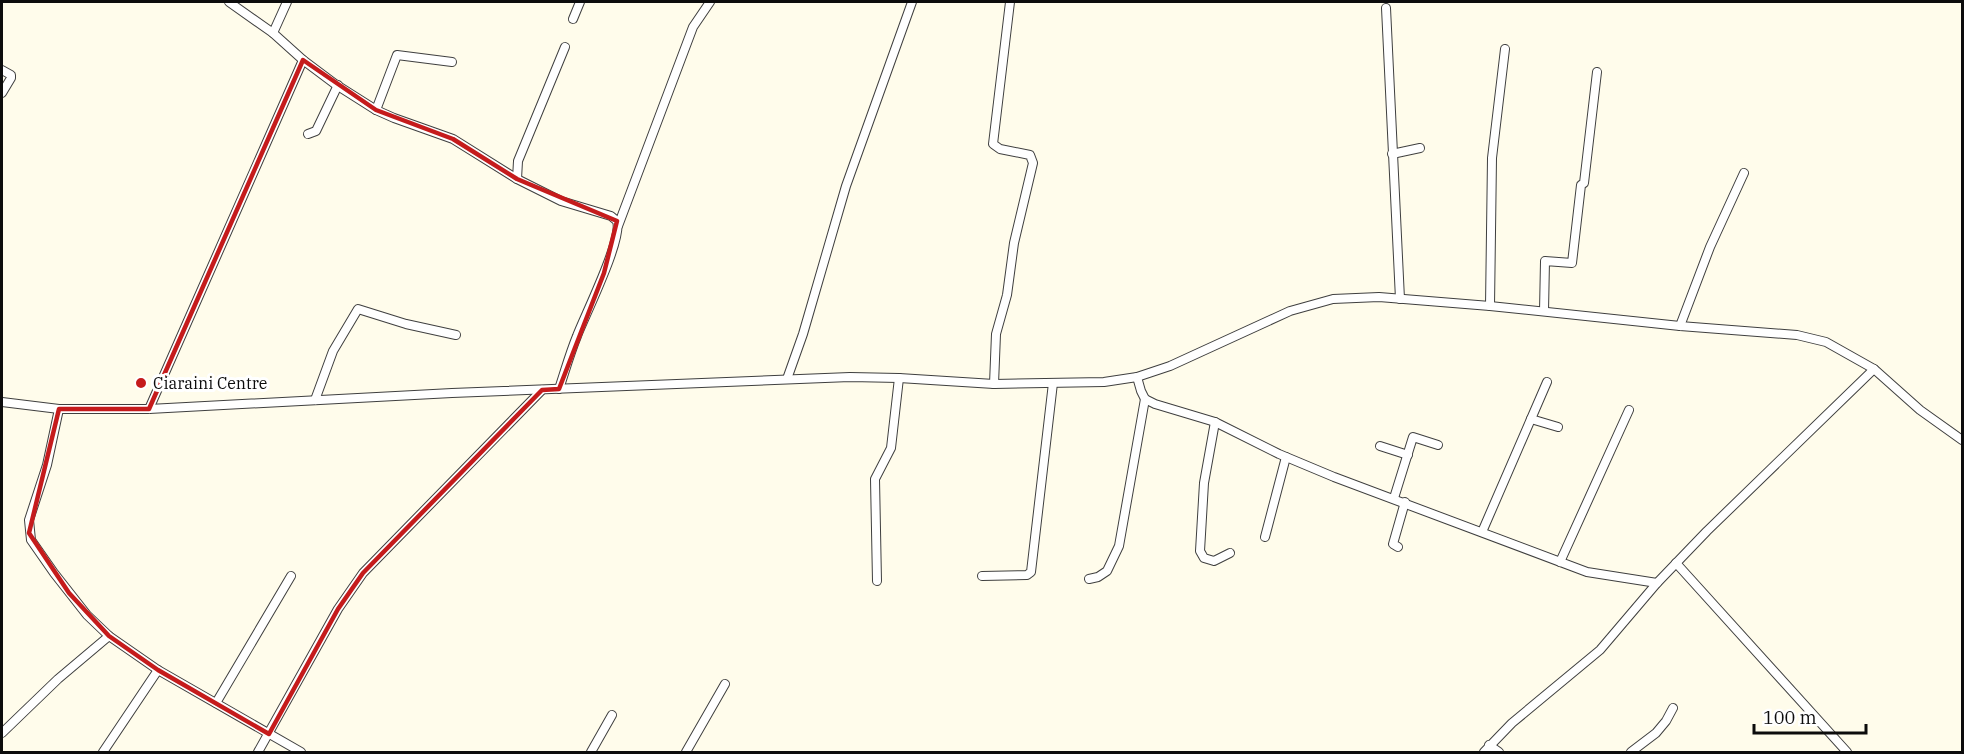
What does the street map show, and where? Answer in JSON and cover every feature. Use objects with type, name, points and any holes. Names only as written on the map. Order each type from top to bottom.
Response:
[{"type":"street","points":[[229,2],[273,33],[303,60],[376,110],[453,139],[517,179],[561,201],[611,216],[618,225]]},
{"type":"street","points":[[273,33],[287,2]]},
{"type":"street","points":[[573,19],[580,2]]},
{"type":"street","points":[[559,389],[577,335],[604,273],[618,225],[693,27],[710,2]]},
{"type":"street","points":[[787,379],[803,334],[846,186],[912,2]]},
{"type":"street","points":[[993,384],[996,334],[1007,295],[1014,243],[1033,163],[1030,155],[1000,150],[993,144],[1010,2]]},
{"type":"street","points":[[1386,8],[1400,299]]},
{"type":"street","points":[[517,179],[518,161],[565,47]]},
{"type":"street","points":[[1490,306],[1492,158],[1504,49]]},
{"type":"street","points":[[376,110],[397,55],[452,62]]},
{"type":"street","points":[[149,409],[303,60]]},
{"type":"street","points":[[2,70],[11,75],[2,93]]},
{"type":"street","points":[[1544,311],[1545,261],[1572,263],[1597,72]]},
{"type":"street","points":[[308,134],[316,131],[338,85]]},
{"type":"street","points":[[1392,154],[1420,148]]},
{"type":"street","points":[[1680,326],[1710,247],[1744,173]]},
{"type":"street","points":[[2,402],[59,409],[149,409],[787,379],[899,378],[993,384],[1104,382],[1137,377],[1170,366],[1290,311],[1333,299],[1379,297],[1797,335],[1826,342],[1874,369],[1920,410],[1962,440]]},
{"type":"street","points":[[315,400],[333,351],[358,309],[405,324],[456,335]]},
{"type":"street","points":[[1484,753],[1489,745],[1521,716],[1600,650],[1676,562],[1874,369]]},
{"type":"street","points":[[1137,377],[1145,399],[1215,422],[1286,457],[1560,562],[1599,575],[1657,583]]},
{"type":"street","points":[[877,581],[875,478],[891,448],[899,378]]},
{"type":"street","points":[[1482,532],[1547,382]]},
{"type":"street","points":[[982,576],[1027,575],[1031,572],[1053,383]]},
{"type":"street","points":[[258,753],[332,619],[363,573],[542,390]]},
{"type":"street","points":[[1089,579],[1098,577],[1107,571],[1119,546],[1145,399]]},
{"type":"street","points":[[59,409],[46,465],[29,520],[29,533],[36,547],[87,615],[109,636],[158,670],[301,753]]},
{"type":"street","points":[[1560,562],[1629,410]]},
{"type":"street","points":[[1531,419],[1558,427]]},
{"type":"street","points":[[1215,422],[1204,483],[1200,551],[1204,558],[1214,561],[1230,553]]},
{"type":"street","points":[[1394,498],[1413,436],[1438,445]]},
{"type":"street","points":[[1380,446],[1408,455]]},
{"type":"street","points":[[1265,537],[1286,457]]},
{"type":"street","points":[[1398,546],[1393,544],[1404,502]]},
{"type":"street","points":[[1676,562],[1847,753]]},
{"type":"street","points":[[216,704],[291,576]]},
{"type":"street","points":[[2,733],[58,679],[109,636]]},
{"type":"street","points":[[103,753],[158,670]]},
{"type":"street","points":[[686,753],[725,684]]},
{"type":"street","points":[[1631,753],[1656,733],[1673,708]]},
{"type":"street","points":[[591,753],[612,715]]},
{"type":"street","points":[[1489,745],[1499,753]]},
{"type":"highlighted area","points":[[303,60],[376,110],[453,139],[517,179],[617,221],[604,273],[559,389],[542,390],[363,573],[338,609],[269,734],[158,670],[109,636],[69,593],[29,533],[59,409],[149,409]]},
{"type":"place","name":"Ciaraini Centre","points":[[141,383]]}]
